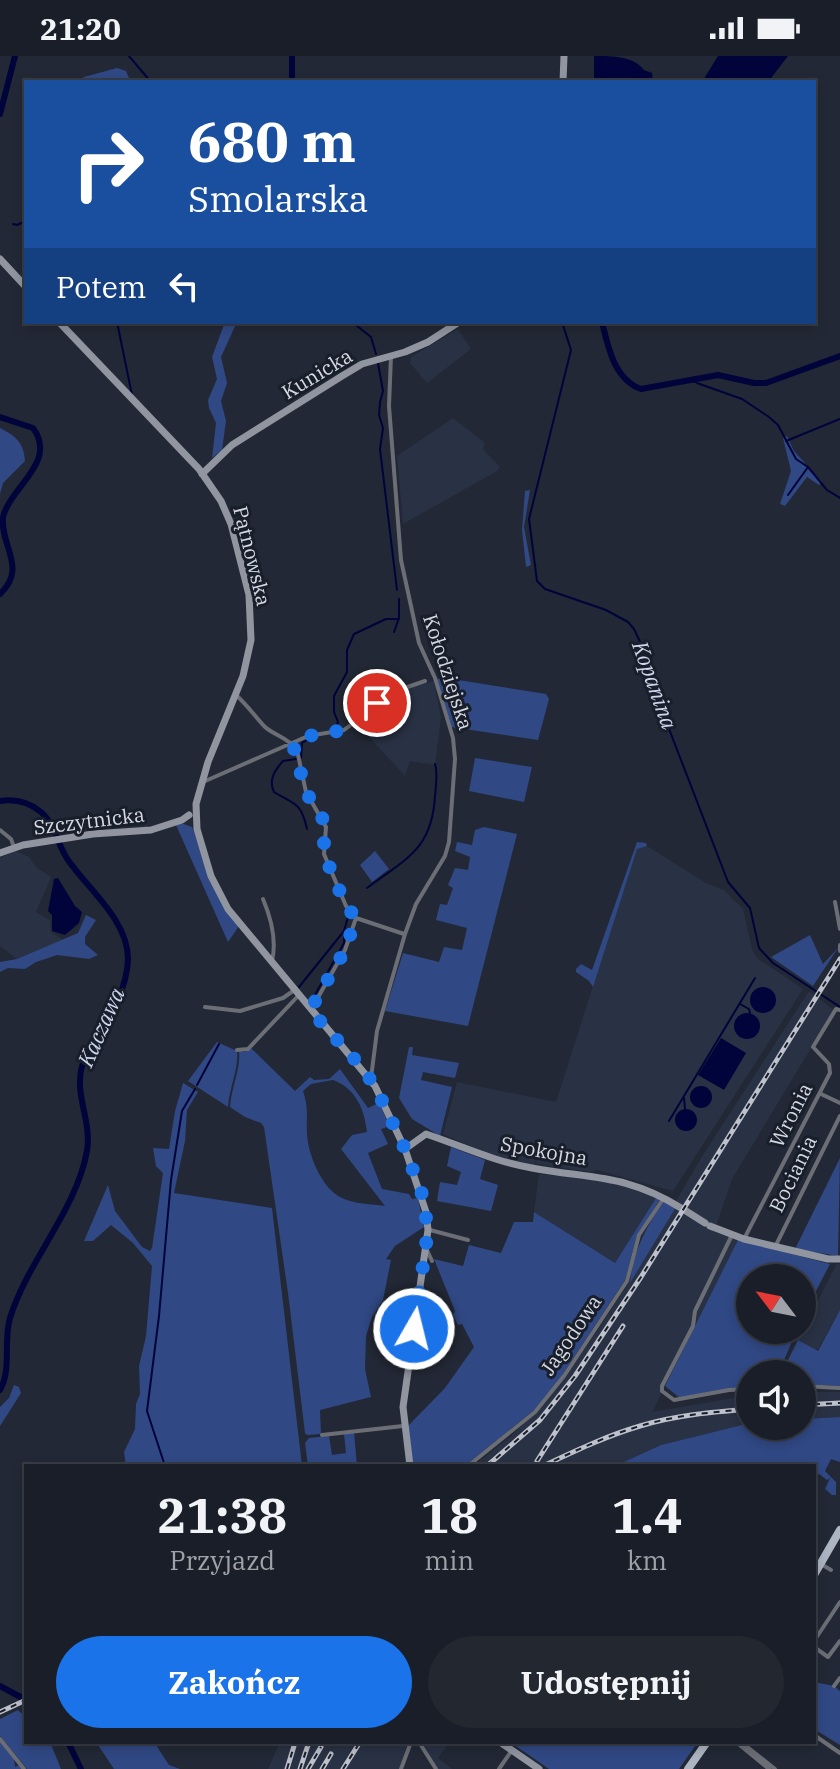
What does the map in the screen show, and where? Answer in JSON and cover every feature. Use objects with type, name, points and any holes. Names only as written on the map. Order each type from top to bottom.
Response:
[{"type":"main road","points":[[816,1573],[840,1530]]},
{"type":"main road","points":[[688,1769],[706,1744]]},
{"type":"street","points":[[563,80],[564,56]]},
{"type":"street","points":[[0,259],[24,285]]},
{"type":"street","name":"Pątnowska","points":[[61,324],[202,474],[221,501],[231,524],[249,595],[251,640],[236,695],[201,783],[191,818]]},
{"type":"street","name":"Kunicka","points":[[202,474],[232,445],[362,364],[428,342],[456,324]]},
{"type":"street","name":"Kołodziejska","points":[[371,1080],[377,1031],[405,934],[421,893],[445,856],[449,842],[455,759],[453,738],[435,678],[416,632],[401,560],[389,406],[391,356]]},
{"type":"street","points":[[201,783],[308,736],[344,730],[396,691],[425,681]]},
{"type":"street","points":[[236,695],[266,728],[293,745],[306,792],[324,821],[324,854],[346,906],[356,918],[405,934]]},
{"type":"street","points":[[191,818],[211,876],[223,900],[296,994],[371,1080],[385,1104],[422,1194],[428,1230],[404,1399],[403,1426],[410,1464]]},
{"type":"street","name":"Szczytnicka","points":[[0,853],[14,847],[71,837],[150,830],[191,818]]},
{"type":"street","points":[[0,830],[11,839],[14,847]]},
{"type":"street","points":[[263,899],[271,918],[272,964]]},
{"type":"street","points":[[835,902],[840,929]]},
{"type":"street","points":[[310,1010],[345,950],[356,918]]},
{"type":"street","points":[[205,1007],[240,1011],[296,994]]},
{"type":"street","points":[[237,1050],[248,1049],[296,994]]},
{"type":"street","name":"Wronia","points":[[744,1239],[820,1093],[830,1066],[813,1047],[838,1010]]},
{"type":"street","points":[[820,1093],[840,1103]]},
{"type":"street","name":"Bociania","points":[[775,1247],[840,1116]]},
{"type":"street","name":"Spokojna","points":[[405,1149],[426,1134],[506,1163],[626,1182],[665,1198],[732,1235],[828,1259],[840,1259]]},
{"type":"street","name":"Jagodowa","points":[[470,1464],[535,1412],[564,1376],[627,1281],[639,1235],[655,1208],[665,1198]]},
{"type":"street","points":[[428,1230],[468,1240]]},
{"type":"street","points":[[732,1235],[695,1311],[693,1326],[662,1391],[674,1400],[736,1391]]},
{"type":"street","points":[[425,1246],[432,1261]]},
{"type":"street","points":[[816,1387],[840,1388]]},
{"type":"street","points":[[322,1435],[403,1426]]},
{"type":"street","points":[[821,1564],[831,1570]]},
{"type":"street","points":[[816,1638],[840,1602]]},
{"type":"street","points":[[816,1648],[830,1656],[840,1641]]},
{"type":"street","points":[[834,1686],[840,1678]]},
{"type":"street","points":[[816,1736],[840,1753]]},
{"type":"street","points":[[0,1739],[24,1769]]},
{"type":"street","points":[[401,1769],[410,1744]]},
{"type":"street","points":[[420,1744],[436,1769]]},
{"type":"street","points":[[503,1744],[539,1769]]},
{"type":"street","points":[[741,1744],[772,1769]]},
{"type":"street","points":[[499,1769],[512,1750]]},
{"type":"shaded area","points":[[594,56],[629,59],[652,73],[653,80],[594,80]]},
{"type":"shaded area","points":[[718,56],[788,56],[770,80],[703,80]]},
{"type":"shaded area","points":[[117,68],[126,71],[129,78],[79,80]]},
{"type":"shaded area","points":[[224,324],[236,324],[221,357],[227,383],[221,401],[226,421],[222,450],[212,458],[216,423],[208,400],[217,379],[212,357]]},
{"type":"shaded area","points":[[458,329],[471,349],[427,383],[410,363],[411,357]]},
{"type":"shaded area","points":[[453,418],[485,443],[483,449],[500,467],[403,524],[397,456]]},
{"type":"shaded area","points":[[0,428],[18,441],[25,461],[3,483],[0,494]]},
{"type":"shaded area","points":[[787,436],[794,451],[822,482],[819,485],[807,477],[785,506],[780,504],[791,471],[783,438]]},
{"type":"shaded area","points":[[530,490],[524,527],[531,565],[526,567],[522,530],[525,491]]},
{"type":"shaded area","points":[[437,679],[546,694],[549,699],[538,740],[451,727]]},
{"type":"shaded area","points":[[434,681],[441,718],[435,765],[410,761],[405,776],[358,725],[379,705],[402,691]]},
{"type":"shaded area","points":[[475,758],[532,767],[524,802],[469,791]]},
{"type":"shaded area","points":[[181,823],[192,827],[239,926],[228,942],[176,825]]},
{"type":"shaded area","points":[[484,827],[517,834],[468,1026],[385,1011],[403,953],[439,962],[444,947],[462,950],[467,928],[436,920],[440,904],[447,905],[453,888],[448,885],[455,868],[468,870],[470,857],[455,851],[457,842],[472,845],[475,830]]},
{"type":"shaded area","points":[[637,842],[646,843],[647,846],[637,849],[593,987],[576,969],[581,964],[592,970]]},
{"type":"shaded area","points":[[647,846],[706,883],[724,890],[743,909],[757,958],[803,989],[673,1191],[597,1170],[591,1172],[536,1164],[537,1157],[534,1166],[487,1153],[443,1134],[457,1082],[556,1102],[637,848]]},
{"type":"shaded area","points":[[16,851],[29,857],[36,867],[51,877],[36,912],[50,920],[51,932],[63,940],[17,959],[0,946],[0,858]]},
{"type":"shaded area","points":[[375,851],[389,869],[372,882],[360,865]]},
{"type":"shaded area","points":[[58,878],[82,912],[79,923],[65,935],[52,931],[52,915],[48,911],[54,879]]},
{"type":"shaded area","points":[[86,915],[96,920],[85,937],[85,944],[98,955],[89,959],[57,955],[25,969],[8,968],[0,972],[0,962],[17,959],[78,933]]},
{"type":"shaded area","points":[[810,935],[823,964],[838,948],[813,986],[771,957]]},
{"type":"shaded area","points":[[763,987],[772,991],[776,1000],[772,1009],[763,1013],[754,1009],[750,1000],[754,991]]},
{"type":"shaded area","points":[[809,991],[834,1010],[732,1179],[714,1232],[738,1240],[652,1412],[736,1397],[736,1426],[661,1445],[619,1464],[476,1464],[510,1437],[544,1404],[626,1287],[701,1158]]},
{"type":"shaded area","points":[[747,1013],[756,1017],[760,1026],[756,1035],[747,1039],[738,1035],[734,1026],[738,1017]]},
{"type":"shaded area","points":[[721,1038],[746,1053],[724,1090],[698,1075]]},
{"type":"shaded area","points":[[217,1042],[237,1051],[228,1107],[188,1081]]},
{"type":"shaded area","points":[[409,1047],[413,1047],[412,1055],[459,1063],[455,1078],[423,1072],[421,1080],[452,1087],[440,1136],[412,1119],[399,1098]]},
{"type":"shaded area","points":[[251,1048],[295,1091],[310,1077],[314,1080],[329,1079],[340,1069],[368,1108],[379,1103],[390,1126],[381,1129],[388,1144],[368,1153],[382,1189],[409,1194],[412,1199],[418,1198],[424,1227],[395,1246],[386,1259],[391,1260],[383,1300],[372,1317],[366,1336],[365,1369],[371,1397],[320,1410],[321,1434],[305,1433],[264,1127],[230,1107],[239,1051],[245,1052]],"holes":[[[333,1080],[358,1100],[367,1132],[352,1135],[341,1149],[385,1206],[352,1202],[335,1194],[322,1179],[313,1161],[303,1091],[311,1084]]]},
{"type":"shaded area","points":[[183,1083],[198,1092],[187,1110],[185,1141],[174,1193],[272,1208],[302,1464],[126,1464],[124,1452],[135,1429],[136,1404],[140,1394],[139,1366],[146,1336],[152,1266],[133,1243],[111,1225],[93,1241],[84,1241],[108,1185],[115,1211],[142,1247],[150,1251],[163,1173],[156,1166],[153,1148],[169,1149]]},
{"type":"shaded area","points":[[701,1086],[709,1089],[712,1097],[709,1105],[701,1108],[693,1105],[690,1097],[693,1089]]},
{"type":"shaded area","points":[[686,1109],[694,1112],[697,1120],[694,1128],[686,1131],[678,1128],[675,1120],[678,1112]]},
{"type":"shaded area","points":[[451,1147],[485,1160],[480,1179],[498,1185],[491,1211],[437,1201],[440,1182],[457,1185],[461,1172],[447,1166]]},
{"type":"shaded area","points":[[840,1158],[838,1256],[795,1249]]},
{"type":"shaded area","points":[[539,1174],[598,1180],[641,1190],[656,1198],[615,1263],[534,1212]]},
{"type":"shaded area","points":[[656,1198],[660,1199],[636,1239],[625,1280],[557,1383],[534,1410],[467,1464],[412,1464],[407,1427],[445,1388],[474,1347],[462,1324],[458,1325],[453,1315],[455,1311],[434,1259],[463,1266],[469,1245],[501,1253],[514,1222],[533,1222],[534,1212],[615,1263]]},
{"type":"shaded area","points":[[663,1201],[676,1207],[630,1283],[641,1240]]},
{"type":"shaded area","points":[[738,1240],[830,1264],[816,1291],[816,1264],[736,1264],[736,1344],[791,1344],[784,1360],[736,1360],[736,1388],[680,1398],[665,1386]]},
{"type":"shaded area","points":[[837,1263],[840,1265],[840,1310],[817,1351],[805,1344],[816,1344],[816,1304]]},
{"type":"shaded area","points":[[840,1310],[840,1386],[816,1385],[816,1360],[788,1360],[796,1344],[805,1344],[818,1351]]},
{"type":"shaded area","points":[[14,1385],[19,1387],[21,1393],[0,1426],[0,1407],[9,1398]]},
{"type":"shaded area","points":[[816,1392],[840,1392],[840,1417],[816,1418]]},
{"type":"shaded area","points":[[840,1417],[840,1462],[831,1459],[825,1471],[836,1482],[836,1495],[825,1489],[830,1478],[827,1480],[816,1474],[816,1464],[619,1464],[661,1445],[736,1426],[736,1440],[816,1440],[816,1418]]},
{"type":"shaded area","points":[[354,1432],[357,1464],[308,1464],[305,1443],[309,1438],[329,1436],[332,1455],[346,1453],[344,1434]]},
{"type":"shaded area","points":[[816,1682],[834,1686],[840,1691],[840,1745],[816,1730]]},
{"type":"shaded area","points":[[18,1710],[24,1716],[24,1744],[51,1744],[61,1769],[27,1769],[0,1736],[0,1719]]},
{"type":"shaded area","points":[[0,1741],[14,1758],[15,1767],[19,1765],[22,1769],[0,1769]]},
{"type":"shaded area","points":[[97,1744],[155,1744],[169,1765],[180,1769],[114,1769]]},
{"type":"shaded area","points":[[279,1744],[407,1744],[399,1769],[268,1769]]},
{"type":"shaded area","points":[[423,1744],[448,1744],[438,1758],[452,1769],[438,1769]]},
{"type":"shaded area","points":[[513,1744],[697,1744],[679,1769],[549,1769]]},
{"type":"waterway","name":"Kaczawa","points":[[0,114],[15,56]]},
{"type":"waterway","points":[[129,56],[149,80]]},
{"type":"waterway","points":[[292,56],[292,80]]},
{"type":"waterway","points":[[13,224],[24,222]]},
{"type":"waterway","points":[[117,324],[132,395]]},
{"type":"waterway","points":[[355,324],[371,337],[376,354]]},
{"type":"waterway","name":"Kopanina","points":[[563,324],[571,350],[529,519],[537,581],[545,589],[606,610],[628,622],[634,629],[728,882],[750,908],[759,948],[773,963],[840,1007]]},
{"type":"waterway","points":[[603,324],[618,370],[641,389],[718,375],[766,383],[840,356]]},
{"type":"waterway","points":[[378,363],[383,391],[379,415],[383,428],[380,449],[397,590]]},
{"type":"waterway","points":[[691,380],[695,382]]},
{"type":"waterway","points":[[697,383],[742,399],[769,417],[778,425],[796,459],[808,467],[827,490],[840,498]]},
{"type":"waterway","name":"Kaczawa","points":[[0,417],[33,428],[40,452],[37,463],[3,517],[12,575],[0,594]]},
{"type":"waterway","points":[[786,441],[840,419]]},
{"type":"waterway","points":[[788,495],[808,467]]},
{"type":"waterway","points":[[394,632],[399,618],[399,599]]},
{"type":"waterway","points":[[336,728],[334,696],[347,672],[347,650],[354,634],[386,619],[399,619]]},
{"type":"waterway","points":[[301,758],[302,743],[307,740]]},
{"type":"waterway","points":[[296,759],[280,764],[273,775],[272,788],[299,809],[307,829]]},
{"type":"waterway","points":[[367,888],[405,860],[423,840],[433,814],[435,764]]},
{"type":"waterway","name":"Kaczawa","points":[[0,801],[26,804],[46,817],[68,860],[114,918],[126,945],[128,959],[117,1001],[82,1066],[80,1087],[88,1140],[81,1173],[10,1318],[6,1373],[0,1390]]},
{"type":"waterway","points":[[299,987],[344,931],[348,917]]},
{"type":"waterway","points":[[311,1002],[344,943],[344,930]]},
{"type":"waterway","points":[[669,1121],[755,978]]},
{"type":"waterway","points":[[740,1004],[750,1013]]},
{"type":"waterway","points":[[197,1085],[219,1044]]},
{"type":"waterway","points":[[164,1464],[147,1411],[171,1180],[182,1111],[195,1089]]},
{"type":"waterway","points":[[684,1098],[685,1109]]},
{"type":"waterway","name":"Kaczawa","points":[[0,1686],[24,1699]]},
{"type":"waterway","name":"Kaczawa","points":[[69,1744],[81,1769]]},
{"type":"railway","points":[[489,1464],[540,1420],[575,1376],[641,1277],[840,959]]},
{"type":"railway","points":[[537,1461],[623,1326]]},
{"type":"railway","points":[[816,1404],[840,1403]]},
{"type":"railway","points":[[547,1464],[603,1439],[654,1422],[736,1410]]},
{"type":"railway","points":[[0,1712],[24,1701]]},
{"type":"railway","points":[[300,1769],[308,1744]]},
{"type":"railway","points":[[343,1769],[359,1744]]},
{"type":"railway","points":[[287,1769],[294,1746]]},
{"type":"railway","points":[[308,1769],[321,1747]]},
{"type":"railway","points":[[322,1769],[331,1754]]},
{"type":"route","points":[[377,703],[344,730],[308,736],[293,745],[297,750],[306,792],[326,827],[324,854],[346,906],[356,918],[345,950],[310,1010],[375,1086],[422,1194],[428,1230],[414,1329]]}]
